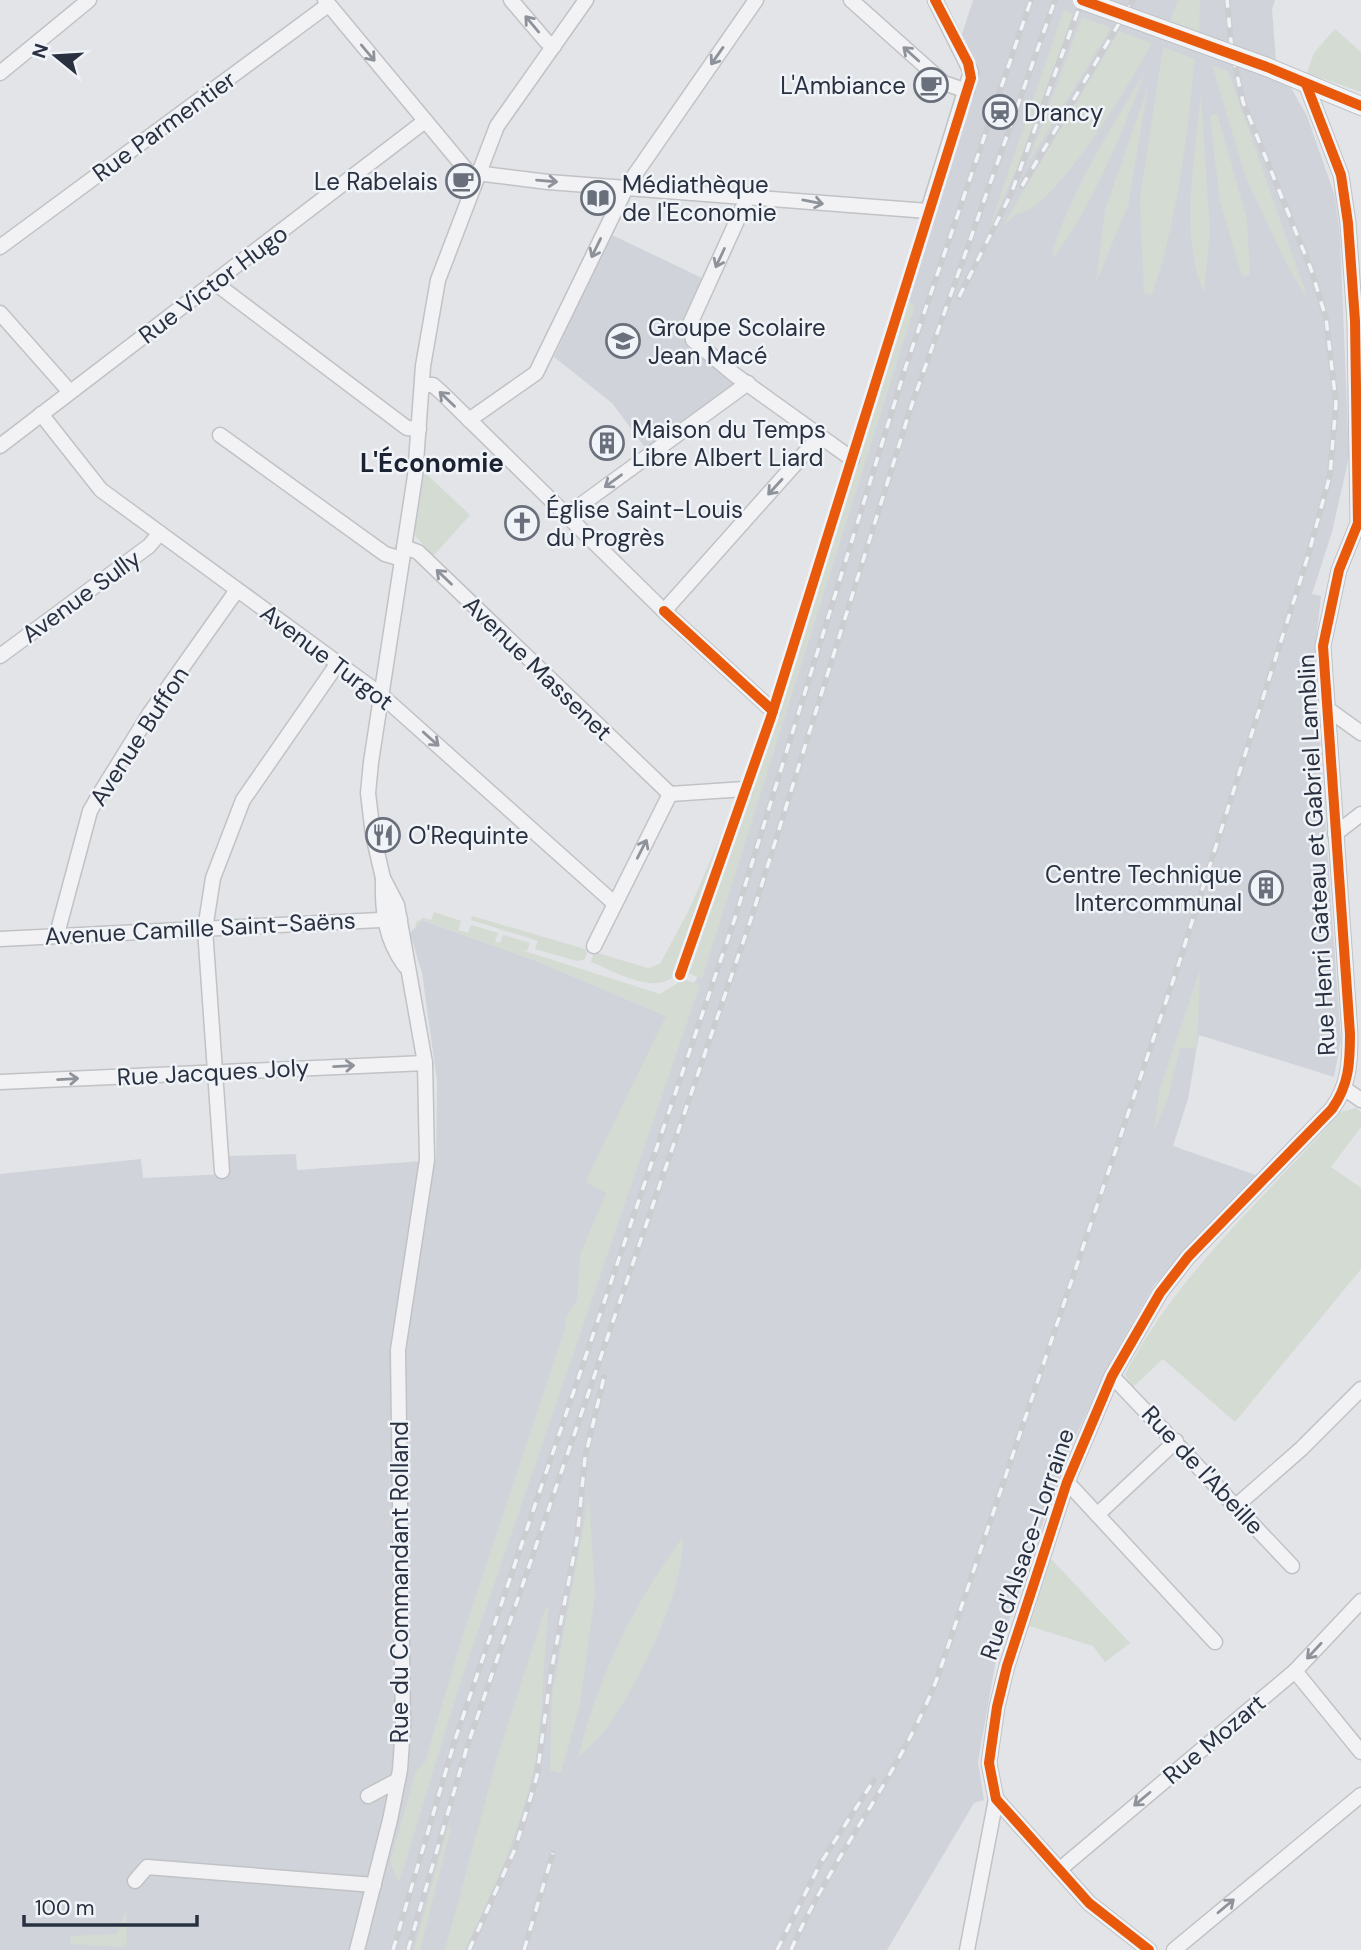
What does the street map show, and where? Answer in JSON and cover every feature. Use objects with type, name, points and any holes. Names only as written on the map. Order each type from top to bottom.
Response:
[{"type":"main road","points":[[1082,0],[1267,67],[1361,106]]},
{"type":"street","points":[[0,73],[89,0]]},
{"type":"street","points":[[511,0],[545,41],[554,46]]},
{"type":"street","points":[[406,967],[393,950],[383,919],[383,878],[370,818],[368,793],[380,694],[403,553],[422,384],[438,280],[502,117],[586,0]]},
{"type":"street","points":[[469,420],[536,373],[627,186],[756,0]]},
{"type":"street","points":[[850,0],[944,83],[967,91]]},
{"type":"street","points":[[327,2],[468,172],[746,195],[820,204],[928,211],[971,72],[935,0]]},
{"type":"street","name":"Rue Parmentier","points":[[0,247],[327,2]]},
{"type":"street","name":"Rue Henri Gateau et Gabriel Lamblin","points":[[1306,84],[1341,175],[1348,223],[1355,315],[1360,522],[1339,570],[1323,646],[1325,707],[1355,1069],[1345,1089]]},
{"type":"street","name":"Rue Victor Hugo","points":[[0,446],[425,121]]},
{"type":"street","points":[[746,195],[745,203],[689,332],[693,340],[748,383],[852,459]]},
{"type":"street","points":[[215,283],[407,428],[419,429]]},
{"type":"street","points":[[0,313],[69,392]]},
{"type":"street","points":[[567,515],[748,383]]},
{"type":"street","points":[[422,384],[433,385],[664,611],[773,711]]},
{"type":"street","name":"Avenue Turgot","points":[[41,414],[101,490],[380,694],[614,903]]},
{"type":"street","name":"Avenue Massenet","points":[[220,435],[385,554],[418,552],[670,794]]},
{"type":"street","points":[[664,611],[820,436]]},
{"type":"street","name":"Avenue Sully","points":[[0,656],[149,546],[160,533]]},
{"type":"street","name":"Avenue Buffon","points":[[57,934],[96,801],[150,713],[237,590]]},
{"type":"street","points":[[222,1171],[205,929],[213,877],[243,800],[338,663]]},
{"type":"street","points":[[1325,707],[1361,733]]},
{"type":"street","points":[[594,946],[670,794],[745,789]]},
{"type":"street","points":[[1335,834],[1361,814]]},
{"type":"street","points":[[383,878],[397,905],[406,967]]},
{"type":"street","name":"Avenue Camille Saint-Saëns","points":[[0,939],[57,934],[400,919]]},
{"type":"street","name":"Rue du Commandant Rolland","points":[[357,1950],[398,1780],[402,1727],[398,1350],[427,1160],[425,1063],[406,967]]},
{"type":"street","name":"Rue Jacques Joly","points":[[0,1082],[425,1063]]},
{"type":"street","points":[[1345,1089],[1361,1100]]},
{"type":"street","name":"Rue d'Alsace-Lorraine","points":[[996,1799],[989,1763],[997,1707],[1007,1666],[1068,1482],[1112,1376],[1160,1293],[1188,1257],[1324,1117],[1345,1089]]},
{"type":"street","name":"Rue de l'Abeille","points":[[1112,1376],[1292,1566]]},
{"type":"street","points":[[1236,1506],[1361,1389]]},
{"type":"street","points":[[1098,1514],[1176,1441]]},
{"type":"street","points":[[1068,1482],[1215,1642]]},
{"type":"street","name":"Rue Mozart","points":[[1059,1870],[1295,1671],[1361,1601]]},
{"type":"street","points":[[1295,1671],[1361,1752]]},
{"type":"street","points":[[368,1796],[398,1780]]},
{"type":"street","points":[[1174,1950],[1361,1795]]},
{"type":"street","points":[[996,1799],[1089,1902],[1149,1950]]},
{"type":"street","points":[[967,1950],[996,1799]]},
{"type":"street","points":[[135,1881],[147,1867],[374,1885]]},
{"type":"shaded area","points":[[973,0],[1275,0],[1272,9],[1276,61],[1307,116],[1335,196],[1340,235],[1349,457],[1332,532],[1312,594],[1321,596],[1314,659],[1326,830],[1323,833],[1323,843],[1327,846],[1341,1040],[1334,1077],[1199,1035],[1188,1099],[1173,1146],[1256,1175],[1154,1285],[1112,1359],[1066,1457],[997,1654],[978,1762],[984,1800],[974,1803],[887,1950],[0,1950],[0,1174],[141,1159],[143,1178],[227,1174],[226,1156],[296,1154],[297,1170],[436,1160],[437,1081],[422,973],[410,933],[422,920],[539,962],[676,1020],[701,970],[779,703],[855,472],[977,71],[961,37]]},
{"type":"shaded area","points":[[1178,0],[1200,0],[1199,32],[1170,21]]},
{"type":"shaded area","points":[[1064,9],[1073,14],[1020,161],[987,235]]},
{"type":"shaded area","points":[[1082,17],[1111,28],[1027,165]]},
{"type":"shaded area","points":[[1335,29],[1361,52],[1361,92],[1307,73],[1314,53]]},
{"type":"shaded area","points":[[1119,31],[1152,43],[1111,111],[1071,168],[1051,192],[1032,208],[1016,214],[1002,227]]},
{"type":"shaded area","points":[[1163,47],[1195,59],[1185,149],[1175,207],[1152,295],[1144,293],[1140,198]]},
{"type":"shaded area","points":[[1212,65],[1228,71],[1308,299],[1289,269],[1246,178]]},
{"type":"shaded area","points":[[1145,72],[1095,190],[1054,258],[1052,253],[1081,182]]},
{"type":"shaded area","points":[[1148,87],[1128,206],[1096,282],[1105,210]]},
{"type":"shaded area","points":[[1201,95],[1210,231],[1204,293],[1196,271],[1190,222]]},
{"type":"shaded area","points":[[1217,113],[1247,220],[1250,275],[1242,277],[1220,202],[1210,116]]},
{"type":"shaded area","name":"Groupe Scolaire Jean Macé","points":[[610,234],[702,278],[683,319],[681,335],[689,348],[734,382],[733,387],[647,450],[612,403],[554,357]]},
{"type":"shaded area","points":[[907,300],[915,305],[702,979],[684,971],[855,472]]},
{"type":"shaded area","points":[[424,472],[470,515],[433,556],[414,534]]},
{"type":"shaded area","points":[[734,806],[736,808],[675,975],[667,981],[646,982],[622,976],[591,962],[594,952],[648,968],[660,964],[689,910]]},
{"type":"shaded area","points":[[434,912],[461,921],[458,930],[468,933],[471,925],[498,933],[495,942],[500,943],[503,935],[530,943],[527,951],[518,949],[660,994],[684,979],[700,985],[461,1681],[399,1883],[390,1862],[416,1771],[425,1762],[465,1628],[566,1325],[565,1319],[577,1300],[580,1255],[606,1193],[585,1182],[666,1016],[539,962],[423,920],[416,927],[415,923],[423,918],[431,920]]},
{"type":"shaded area","points":[[472,916],[588,950],[585,959],[577,961],[535,949],[538,941],[471,920]]},
{"type":"shaded area","points":[[1200,970],[1197,1049],[1180,1047],[1169,1095],[1154,1132],[1160,1088]]},
{"type":"shaded area","points":[[1356,1108],[1361,1112],[1361,1127],[1331,1167],[1361,1188],[1361,1269],[1235,1422],[1163,1359],[1133,1387],[1125,1374],[1171,1302],[1197,1269],[1341,1112]]},
{"type":"shaded area","points":[[589,1496],[595,1594],[580,1704],[561,1773],[550,1770],[552,1696]]},
{"type":"shaded area","points":[[683,1537],[676,1584],[646,1661],[608,1727],[578,1758],[596,1699],[619,1642],[648,1588]]},
{"type":"shaded area","points":[[1051,1559],[1130,1643],[1105,1662],[1093,1646],[1029,1626]]},
{"type":"shaded area","points":[[549,1606],[539,1738],[525,1803],[502,1867],[465,1950],[445,1950],[497,1758],[545,1609]]},
{"type":"shaded area","points":[[448,1826],[451,1828],[420,1950],[414,1950]]},
{"type":"shaded area","points":[[126,1910],[127,1943],[123,1947],[70,1944],[71,1936],[116,1934]]},
{"type":"railway","points":[[393,1950],[455,1740],[735,918],[906,366],[1031,0]]},
{"type":"railway","points":[[408,1950],[467,1747],[751,919],[911,407],[1055,0]]},
{"type":"railway","points":[[959,297],[1011,194],[1082,0]]},
{"type":"railway","points":[[1022,186],[1133,0]]},
{"type":"railway","points":[[791,1950],[826,1880],[905,1746],[938,1676],[1178,966],[1308,556],[1330,475],[1336,403],[1326,318],[1311,269],[1243,102],[1232,52],[1227,0]]},
{"type":"railway","points":[[469,1950],[515,1849],[537,1776],[551,1672],[577,1539],[585,1458],[604,1377]]},
{"type":"railway","points":[[777,1950],[820,1864],[874,1780]]},
{"type":"railway","points":[[524,1950],[553,1853]]},
{"type":"cycle path","points":[[680,975],[771,717],[971,78],[968,63],[935,0]]},
{"type":"cycle path","points":[[1082,0],[1267,67],[1361,106]]},
{"type":"cycle path","points":[[1149,1950],[1089,1903],[996,1799],[989,1763],[997,1707],[1007,1666],[1067,1482],[1112,1376],[1160,1293],[1188,1257],[1332,1109],[1342,1091],[1347,1073],[1350,1034],[1323,646],[1339,570],[1358,523],[1355,321],[1348,223],[1341,175],[1306,84]]},
{"type":"cycle path","points":[[664,611],[773,711]]},
{"type":"place","name":"L'Ambiance","points":[[931,85]]},
{"type":"place","name":"Drancy","points":[[1000,112]]},
{"type":"place","name":"Le Rabelais","points":[[463,181]]},
{"type":"place","name":"Médiathèque de l'Economie","points":[[598,198]]},
{"type":"place","name":"Groupe Scolaire Jean Macé","points":[[623,341]]},
{"type":"place","name":"Maison du Temps Libre Albert Liard","points":[[607,443]]},
{"type":"place","name":"Église Saint-Louis du Progrès","points":[[522,523]]},
{"type":"place","name":"O'Requinte","points":[[383,835]]},
{"type":"place","name":"Centre Technique Intercommunal","points":[[1266,888]]},
{"type":"district","name":"L'Économie","points":[[432,463]]}]
